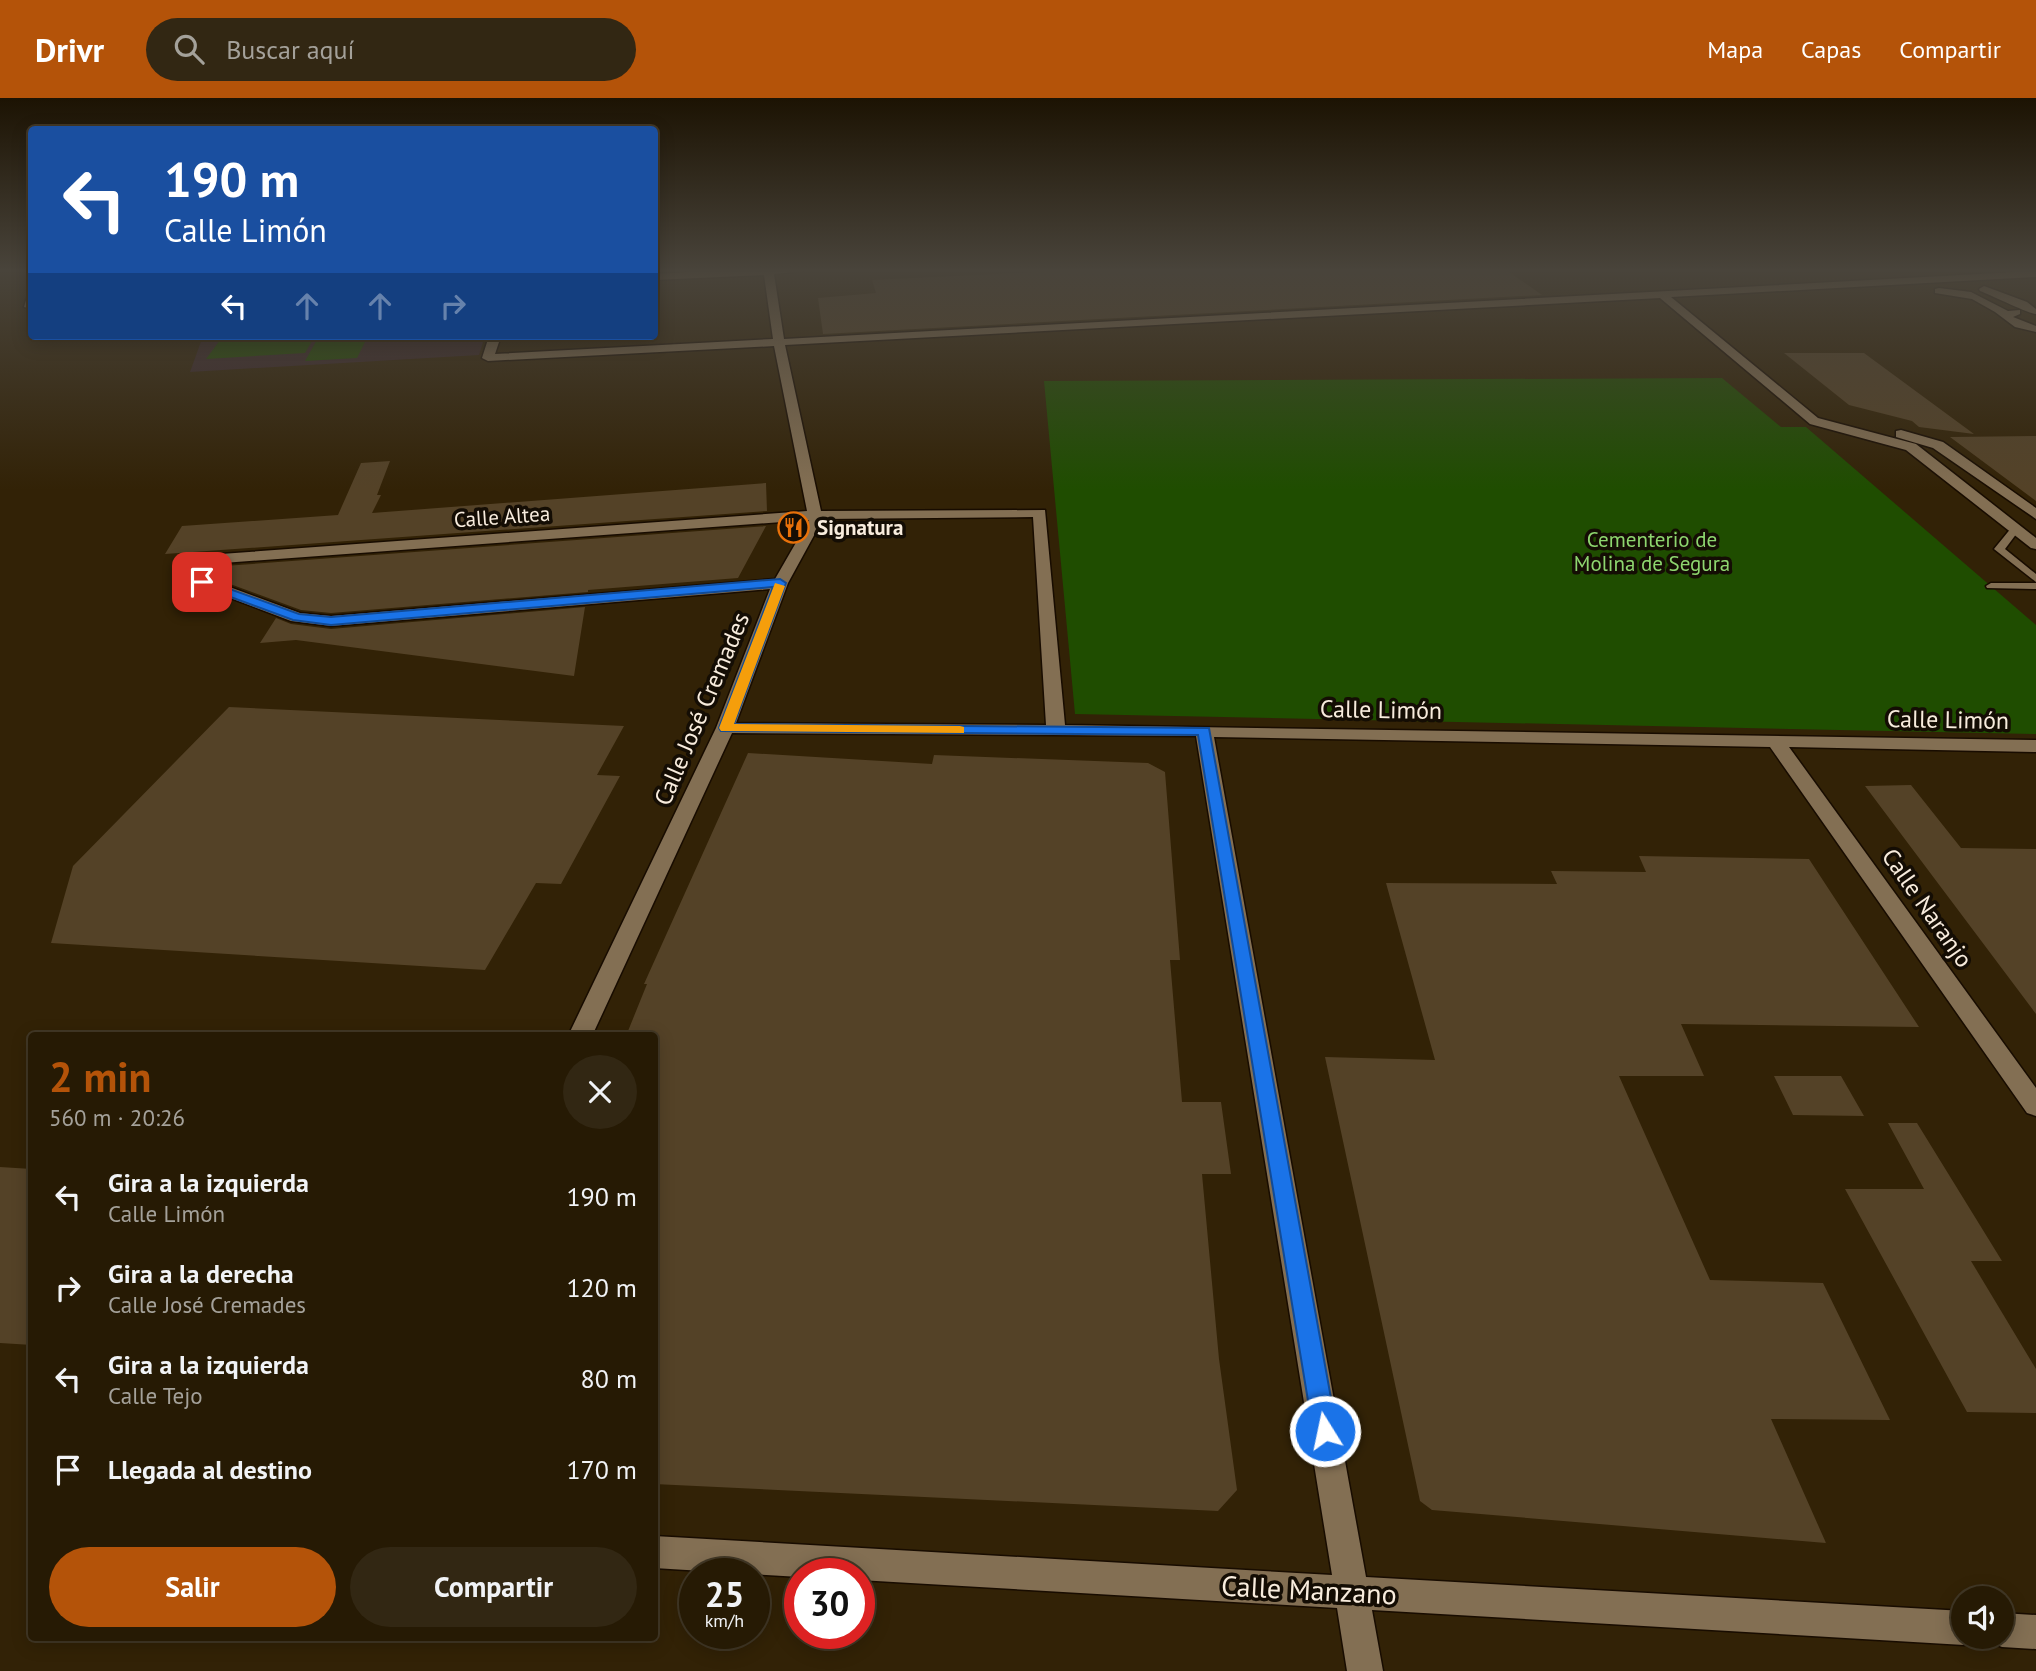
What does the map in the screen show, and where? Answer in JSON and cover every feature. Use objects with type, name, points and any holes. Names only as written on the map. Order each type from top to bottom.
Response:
[{"type":"street","points":[[493,342],[488,358],[811,342]]},
{"type":"street","points":[[1720,342],[1814,421],[1910,447],[2036,545]]},
{"type":"street","points":[[779,344],[814,515]]},
{"type":"street","points":[[1797,407],[1938,445],[2036,515]]},
{"type":"street","name":"Calle Altea","points":[[780,583],[331,621],[297,618],[202,582],[195,569],[221,559],[814,515],[1040,513],[1056,731]]},
{"type":"street","name":"Calle José Cremades","points":[[582,1032],[726,728],[780,583],[816,522],[814,515]]},
{"type":"street","name":"Calle Limón","points":[[726,728],[1204,731],[2036,746]]},
{"type":"street","points":[[1204,731],[1365,1671]]},
{"type":"street","name":"Calle Naranjo","points":[[1775,740],[2036,1107]]},
{"type":"street","name":"Calle Manzano","points":[[658,1552],[1951,1627]]},
{"type":"street","points":[[2014,1631],[2036,1632]]},
{"type":"lane","points":[[2015,529],[1998,549],[2036,579]]},
{"type":"lane","points":[[1991,586],[2036,586]]},
{"type":"shaded area","points":[[201,342],[483,342],[479,355],[190,372]]},
{"type":"green space","points":[[218,342],[311,342],[305,353],[206,359]]},
{"type":"green space","points":[[315,342],[365,342],[357,358],[305,361]]},
{"type":"green space","name":"Cementerio de Molina de Segura","points":[[1722,378],[1781,427],[1806,427],[2036,625],[2036,734],[1075,714],[1044,381]]},
{"type":"building","points":[[1784,353],[1864,353],[1974,434],[1919,427],[1912,421],[1849,405]]},
{"type":"building","points":[[2036,436],[2036,501],[1950,437]]},
{"type":"building","points":[[390,461],[377,495],[381,495],[372,513],[766,483],[767,511],[165,554],[182,526],[338,515],[361,463]]},
{"type":"building","points":[[766,526],[738,578],[588,592],[331,613],[301,610],[211,577],[224,566]]},
{"type":"building","points":[[585,607],[574,676],[296,640],[260,643],[276,618],[291,624],[331,629]]},
{"type":"building","points":[[229,707],[624,726],[597,775],[620,776],[561,884],[536,883],[485,970],[51,943],[73,866]]},
{"type":"building","points":[[748,753],[932,764],[934,755],[1148,763],[1165,772],[1180,960],[1170,960],[1182,1102],[1221,1102],[1231,1174],[1202,1174],[1219,1359],[1237,1490],[1218,1511],[658,1484],[658,1032],[628,1032],[647,984],[644,984]]},
{"type":"building","points":[[1911,785],[1961,848],[2036,849],[2036,1014],[1865,786]]},
{"type":"building","points":[[1639,856],[1809,859],[1919,1027],[1681,1024],[1704,1076],[1619,1076],[1710,1280],[1823,1283],[1890,1420],[1771,1419],[1826,1543],[1432,1510],[1420,1501],[1325,1057],[1435,1060],[1386,883],[1557,884],[1551,871],[1646,872]]},
{"type":"building","points":[[1774,1076],[1841,1076],[1864,1116],[1793,1115]]},
{"type":"building","points":[[1888,1123],[1917,1123],[2002,1261],[1971,1261],[2036,1369],[2036,1413],[1967,1412],[1845,1189],[1924,1189]]},
{"type":"building","points":[[0,1167],[28,1169],[28,1345],[0,1343]]},
{"type":"slow traffic","points":[[779,586],[726,728],[960,730]]},
{"type":"place","name":"Signatura","points":[[794,528]]},
{"type":"route","points":[[202,582],[297,618],[331,621],[780,583],[726,728],[1204,731],[1325,1431]]}]
